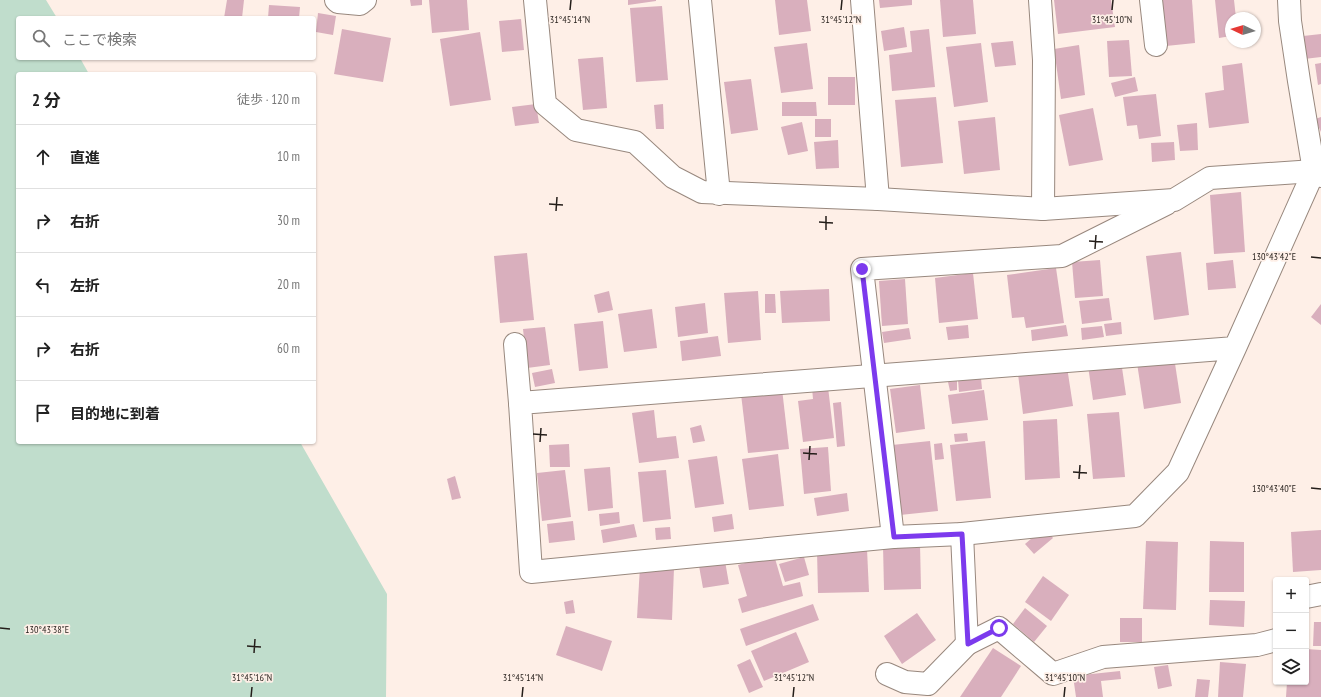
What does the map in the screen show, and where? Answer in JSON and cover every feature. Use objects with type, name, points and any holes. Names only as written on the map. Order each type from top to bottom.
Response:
[{"type":"street","points":[[336,0],[338,2],[360,4],[365,0]]},
{"type":"street","points":[[535,0],[545,104],[576,130],[635,142],[673,177],[702,192],[719,194],[878,199],[1043,209],[1174,200]]},
{"type":"street","points":[[700,0],[719,194]]},
{"type":"street","points":[[862,0],[878,199]]},
{"type":"street","points":[[1040,0],[1044,60],[1043,209]]},
{"type":"street","points":[[1151,0],[1156,45]]},
{"type":"street","points":[[515,344],[532,572],[894,537],[962,534],[1135,516],[1178,472],[1317,174],[1298,81],[1290,21],[1289,0]]},
{"type":"street","points":[[894,537],[862,269],[1062,256],[1174,200],[1210,178],[1317,174]]},
{"type":"street","points":[[520,403],[1235,348]]},
{"type":"street","points":[[962,534],[968,644]]},
{"type":"street","points":[[1309,597],[1321,594]]},
{"type":"street","points":[[887,674],[905,682],[928,684],[968,644],[999,628],[1053,674],[1103,657],[1257,646],[1273,641]]},
{"type":"green space","points":[[0,0],[46,0],[56,16],[16,16],[16,60],[81,60],[88,72],[16,72],[16,444],[301,444],[387,594],[386,697],[0,697]]},
{"type":"building","points":[[227,0],[244,0],[242,16],[224,16]]},
{"type":"building","points":[[410,0],[422,0],[422,5],[411,6]]},
{"type":"building","points":[[429,0],[467,0],[469,30],[432,33]]},
{"type":"building","points":[[628,0],[656,0],[656,1],[628,5]]},
{"type":"building","points":[[775,0],[807,0],[811,31],[779,35]]},
{"type":"building","points":[[879,0],[912,0],[912,5],[880,8]]},
{"type":"building","points":[[940,0],[973,0],[976,34],[943,37]]},
{"type":"building","points":[[1054,0],[1111,0],[1115,27],[1058,34]]},
{"type":"building","points":[[1162,0],[1192,0],[1195,43],[1166,46]]},
{"type":"building","points":[[1215,0],[1234,0],[1235,12],[1225,12],[1225,37],[1219,38]]},
{"type":"building","points":[[269,5],[300,7],[299,16],[268,16]]},
{"type":"building","points":[[662,6],[668,80],[636,82],[630,8]]},
{"type":"building","points":[[318,13],[336,16],[333,35],[316,32]]},
{"type":"building","points":[[521,19],[524,50],[502,52],[499,21]]},
{"type":"building","points":[[904,27],[907,47],[884,51],[881,31]]},
{"type":"building","points":[[342,29],[391,38],[383,82],[334,74]]},
{"type":"building","points":[[929,29],[935,87],[892,91],[889,55],[912,52],[910,31]]},
{"type":"building","points":[[480,32],[491,100],[450,106],[440,39]]},
{"type":"building","points":[[1321,34],[1321,57],[1304,59],[1303,36]]},
{"type":"building","points":[[1129,40],[1132,76],[1109,77],[1107,41]]},
{"type":"building","points":[[1013,41],[1016,65],[995,67],[991,43]]},
{"type":"building","points":[[807,43],[813,89],[781,93],[774,47]]},
{"type":"building","points":[[981,43],[988,102],[954,107],[946,47]]},
{"type":"building","points":[[1079,45],[1085,95],[1061,99],[1054,49]]},
{"type":"building","points":[[603,57],[607,108],[583,110],[578,59]]},
{"type":"building","points":[[1242,63],[1249,123],[1209,128],[1205,93],[1224,90],[1222,66]]},
{"type":"building","points":[[1321,63],[1321,84],[1318,85],[1315,64]]},
{"type":"building","points":[[828,77],[855,77],[855,105],[828,105]]},
{"type":"building","points":[[1135,77],[1138,91],[1115,97],[1111,83]]},
{"type":"building","points":[[751,79],[758,130],[731,134],[724,82]]},
{"type":"building","points":[[1156,94],[1161,136],[1139,139],[1137,125],[1127,126],[1123,97]]},
{"type":"building","points":[[936,97],[943,163],[901,167],[895,100]]},
{"type":"building","points":[[782,102],[816,102],[817,116],[782,116]]},
{"type":"building","points":[[536,104],[539,123],[515,126],[512,107]]},
{"type":"building","points":[[663,104],[664,129],[656,129],[654,105]]},
{"type":"building","points":[[1093,108],[1103,160],[1069,166],[1059,115]]},
{"type":"building","points":[[995,117],[1000,170],[964,174],[958,121]]},
{"type":"building","points":[[1321,117],[1321,132],[1315,119]]},
{"type":"building","points":[[815,119],[831,119],[831,137],[815,137]]},
{"type":"building","points":[[802,122],[808,151],[788,155],[781,127]]},
{"type":"building","points":[[1197,123],[1198,150],[1180,151],[1177,125]]},
{"type":"building","points":[[838,140],[839,168],[816,169],[814,142]]},
{"type":"building","points":[[1174,142],[1175,160],[1152,162],[1151,143]]},
{"type":"building","points":[[1241,192],[1245,252],[1214,254],[1210,195]]},
{"type":"building","points":[[1181,252],[1189,315],[1154,320],[1146,256]]},
{"type":"building","points":[[527,253],[534,320],[500,323],[494,256]]},
{"type":"building","points":[[1100,260],[1103,296],[1075,298],[1072,262]]},
{"type":"building","points":[[1233,260],[1236,288],[1208,290],[1206,263]]},
{"type":"building","points":[[1056,268],[1064,323],[1026,328],[1024,317],[1012,318],[1007,275]]},
{"type":"building","points":[[973,273],[978,319],[939,323],[935,278]]},
{"type":"building","points":[[905,279],[908,324],[882,326],[879,281]]},
{"type":"building","points":[[829,289],[830,321],[782,323],[780,291]]},
{"type":"building","points":[[609,291],[613,310],[598,313],[594,295]]},
{"type":"building","points":[[758,291],[761,340],[728,343],[724,293]]},
{"type":"building","points":[[765,294],[775,294],[776,313],[765,313]]},
{"type":"building","points":[[1109,298],[1112,320],[1082,324],[1079,301]]},
{"type":"building","points":[[705,303],[708,333],[678,337],[675,307]]},
{"type":"building","points":[[1321,304],[1321,325],[1311,317]]},
{"type":"building","points":[[652,309],[657,348],[624,352],[618,314]]},
{"type":"building","points":[[603,321],[608,368],[579,371],[574,324]]},
{"type":"building","points":[[1121,322],[1122,334],[1106,336],[1104,324]]},
{"type":"building","points":[[968,325],[969,338],[948,340],[946,327]]},
{"type":"building","points":[[1066,325],[1068,336],[1032,341],[1031,330]]},
{"type":"building","points":[[1102,326],[1104,337],[1082,340],[1081,328]]},
{"type":"building","points":[[545,327],[550,365],[527,368],[523,329]]},
{"type":"building","points":[[909,328],[911,339],[884,343],[882,332]]},
{"type":"building","points":[[718,336],[721,356],[682,361],[680,341]]},
{"type":"building","points":[[1174,357],[1181,403],[1144,409],[1137,363]]},
{"type":"building","points":[[1121,361],[1126,395],[1093,400],[1088,366]]},
{"type":"building","points":[[1067,367],[1073,406],[1023,414],[1018,374]]},
{"type":"building","points":[[552,369],[555,383],[535,387],[532,373]]},
{"type":"building","points":[[981,378],[982,389],[959,392],[958,380]]},
{"type":"building","points":[[957,381],[957,390],[950,391],[948,382]]},
{"type":"building","points":[[920,385],[925,429],[896,433],[890,389]]},
{"type":"building","points":[[828,387],[834,438],[803,442],[798,401],[813,399],[812,388]]},
{"type":"building","points":[[782,389],[789,449],[748,453],[741,394]]},
{"type":"building","points":[[984,390],[988,420],[952,424],[948,395]]},
{"type":"building","points":[[841,402],[845,446],[837,447],[833,403]]},
{"type":"building","points":[[654,410],[657,438],[676,436],[679,458],[639,463],[632,413]]},
{"type":"building","points":[[1119,412],[1125,477],[1093,479],[1087,414]]},
{"type":"building","points":[[1057,419],[1060,478],[1025,480],[1023,421]]},
{"type":"building","points":[[701,425],[705,441],[693,443],[690,428]]},
{"type":"building","points":[[967,433],[968,441],[955,442],[954,434]]},
{"type":"building","points":[[930,441],[938,511],[900,515],[892,445]]},
{"type":"building","points":[[985,441],[991,498],[956,501],[950,445]]},
{"type":"building","points":[[942,443],[944,459],[935,460],[934,444]]},
{"type":"building","points":[[569,444],[570,467],[550,467],[549,445]]},
{"type":"building","points":[[828,447],[831,491],[804,494],[800,449]]},
{"type":"building","points":[[778,454],[784,506],[749,510],[742,459]]},
{"type":"building","points":[[717,456],[724,504],[695,508],[688,460]]},
{"type":"building","points":[[610,467],[613,508],[588,511],[584,469]]},
{"type":"building","points":[[565,470],[571,517],[542,521],[537,473]]},
{"type":"building","points":[[666,470],[671,519],[643,522],[638,472]]},
{"type":"building","points":[[455,476],[461,498],[452,500],[447,479]]},
{"type":"building","points":[[847,493],[849,511],[817,516],[814,498]]},
{"type":"building","points":[[619,512],[620,523],[600,526],[599,514]]},
{"type":"building","points":[[732,514],[734,529],[714,532],[712,517]]},
{"type":"building","points":[[573,521],[575,540],[549,543],[547,524]]},
{"type":"building","points":[[634,524],[637,537],[603,543],[601,530]]},
{"type":"building","points":[[670,527],[671,539],[656,540],[655,528]]},
{"type":"building","points":[[1045,527],[1053,538],[1034,554],[1025,544]]},
{"type":"building","points":[[1321,530],[1321,570],[1293,572],[1291,532]]},
{"type":"building","points":[[1146,541],[1178,542],[1176,610],[1143,609]]},
{"type":"building","points":[[1210,541],[1244,542],[1244,592],[1209,592]]},
{"type":"building","points":[[920,544],[921,589],[884,590],[883,545]]},
{"type":"building","points":[[867,549],[869,592],[818,593],[817,551]]},
{"type":"building","points":[[774,555],[783,586],[800,582],[803,596],[742,613],[738,599],[747,596],[738,565]]},
{"type":"building","points":[[804,557],[809,575],[785,582],[779,564]]},
{"type":"building","points":[[725,561],[729,584],[703,588],[699,566]]},
{"type":"building","points":[[640,566],[674,568],[672,620],[637,618]]},
{"type":"building","points":[[1043,576],[1069,595],[1051,621],[1025,602]]},
{"type":"building","points":[[573,600],[575,613],[566,614],[564,602]]},
{"type":"building","points":[[1210,600],[1245,601],[1244,627],[1209,625]]},
{"type":"building","points":[[813,604],[819,620],[746,646],[740,629]]},
{"type":"building","points":[[1025,608],[1047,626],[1034,642],[1013,624]]},
{"type":"building","points":[[917,613],[936,640],[902,664],[884,636]]},
{"type":"building","points":[[1120,618],[1142,618],[1142,642],[1120,642]]},
{"type":"building","points":[[1314,622],[1321,622],[1321,646],[1313,646]]},
{"type":"building","points":[[566,626],[612,641],[602,671],[556,655]]},
{"type":"building","points":[[796,632],[809,662],[764,681],[751,651]]},
{"type":"building","points":[[993,648],[1021,666],[1001,697],[960,697]]},
{"type":"building","points":[[1309,649],[1321,650],[1321,697],[1286,697],[1287,685],[1309,685]]},
{"type":"building","points":[[750,659],[763,687],[749,693],[737,665]]},
{"type":"building","points":[[1220,662],[1246,664],[1243,697],[1218,697]]},
{"type":"building","points":[[1168,665],[1172,686],[1158,689],[1154,667]]},
{"type":"building","points":[[1120,671],[1121,679],[1101,681],[1103,697],[1076,697],[1073,676]]},
{"type":"building","points":[[1197,679],[1210,680],[1208,697],[1195,697]]},
{"type":"route","points":[[862,269],[894,537],[962,534],[968,644],[999,628]]}]
